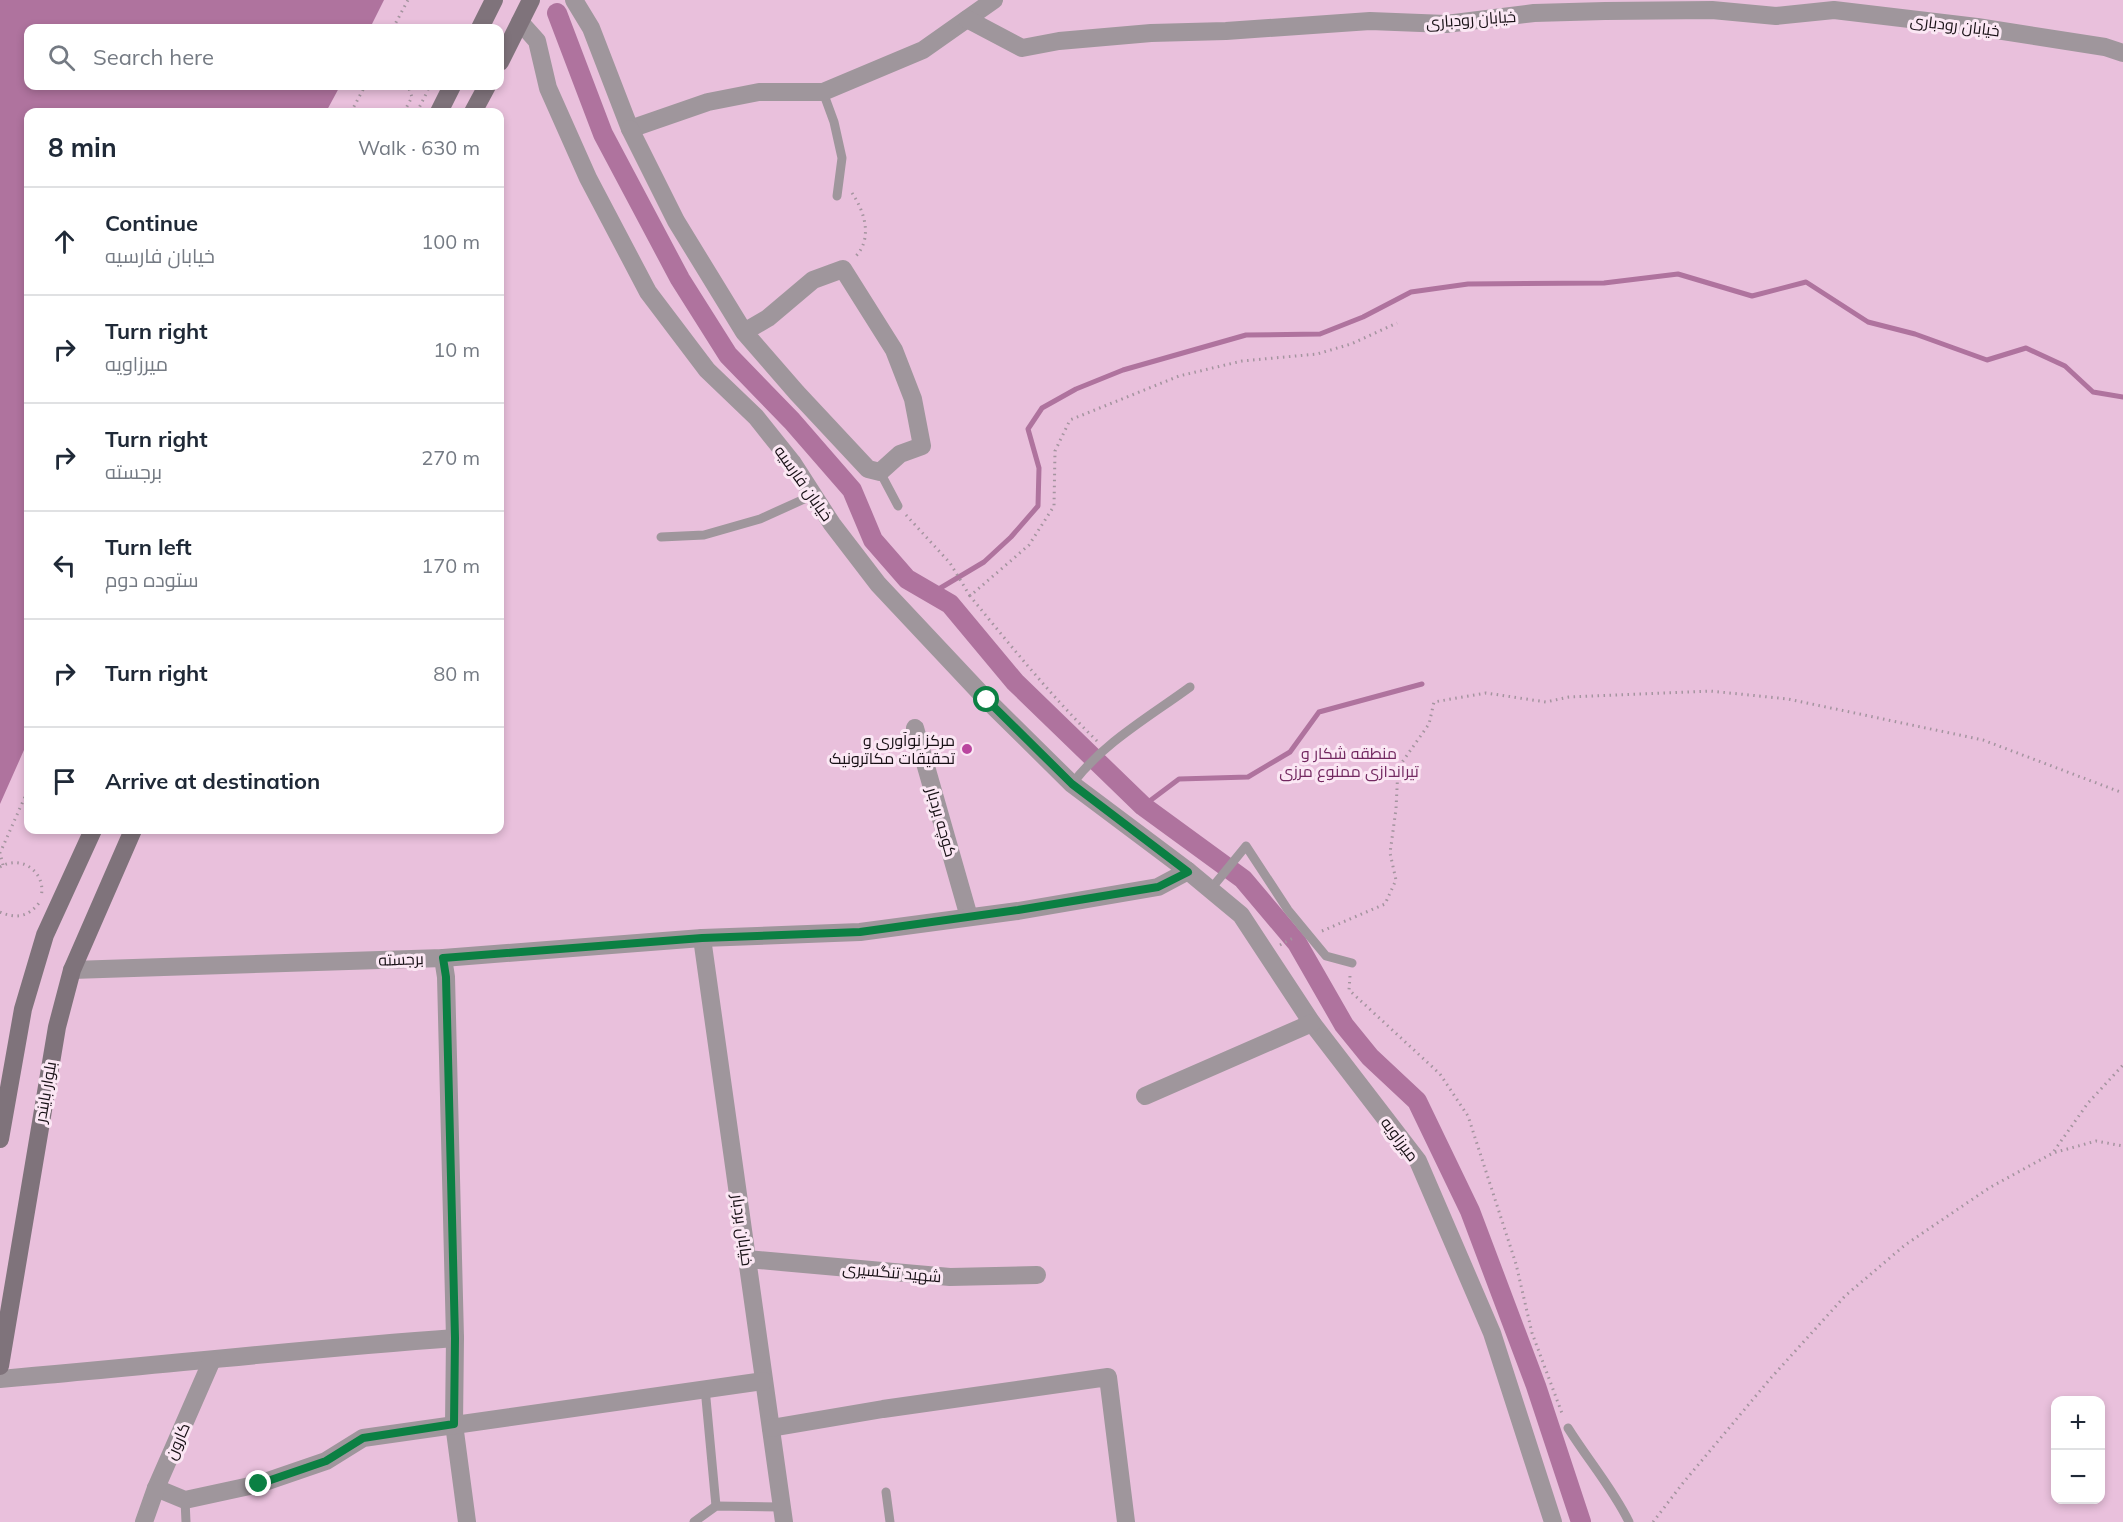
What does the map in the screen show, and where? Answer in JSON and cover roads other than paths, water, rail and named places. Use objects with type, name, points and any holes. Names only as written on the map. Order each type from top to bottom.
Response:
[{"type":"street","points":[[482,24],[494,0]]},
{"type":"street","points":[[504,54],[531,0]]},
{"type":"street","points":[[574,0],[591,28],[630,129],[676,221],[744,332],[868,469],[880,472],[900,454],[922,446],[913,399],[894,350],[843,269],[813,280],[768,318],[744,332]]},
{"type":"street","points":[[630,129],[708,102],[759,93],[823,92],[923,50],[994,0]]},
{"type":"street","name":"خیابان رودباری","points":[[967,19],[1022,48],[1059,41],[1151,33],[1370,21],[1446,24],[1534,13],[1712,10],[1776,16],[1834,10],[1977,27],[2105,47],[2123,53]]},
{"type":"street","name":"خیابان فارسیه","points":[[520,22],[537,41],[548,88],[588,178],[648,292],[708,370],[756,417],[792,462],[832,524],[878,584],[987,700],[1072,784],[1188,872]]},
{"type":"street","points":[[441,108],[450,90]]},
{"type":"street","points":[[475,108],[485,90]]},
{"type":"street","name":"کوچه بردبار","points":[[915,728],[969,917]]},
{"type":"street","points":[[0,1139],[23,1009],[45,935],[91,834]]},
{"type":"street","name":"بلوار بایندر","points":[[0,1366],[57,1027],[72,970],[131,834]]},
{"type":"street","name":"برجسته","points":[[72,970],[443,958],[702,938],[860,932],[1158,887],[1188,872]]},
{"type":"street","name":"میرزاویه","points":[[1188,872],[1215,884],[1241,915],[1311,1023],[1418,1161],[1492,1333],[1553,1522]]},
{"type":"street","name":"خیابان بردبار","points":[[702,938],[783,1514]]},
{"type":"street","points":[[443,958],[446,977],[455,1338],[454,1424],[467,1522]]},
{"type":"street","points":[[1145,1096],[1311,1023]]},
{"type":"street","name":"شهید تنگسیری","points":[[747,1259],[950,1277],[1037,1275]]},
{"type":"street","points":[[0,1379],[328,1347],[455,1338]]},
{"type":"street","name":"کارون","points":[[144,1522],[156,1488],[212,1360]]},
{"type":"street","points":[[771,1428],[883,1409],[1108,1377],[1126,1522]]},
{"type":"street","points":[[156,1488],[185,1500],[259,1484],[315,1465],[326,1461],[363,1438],[764,1380]]},
{"type":"lane","points":[[823,92],[834,122],[842,158],[837,196]]},
{"type":"lane","points":[[880,472],[898,506]]},
{"type":"lane","points":[[661,537],[704,535],[727,529],[760,519],[813,495]]},
{"type":"lane","points":[[1072,784],[1102,751],[1190,687]]},
{"type":"lane","points":[[1215,884],[1246,846],[1303,936],[1326,956],[1352,963]]},
{"type":"lane","points":[[705,1388],[716,1506]]},
{"type":"lane","points":[[1568,1428],[1591,1464],[1618,1499],[1629,1522]]},
{"type":"lane","points":[[886,1492],[890,1522]]},
{"type":"lane","points":[[185,1500],[186,1522]]},
{"type":"lane","points":[[694,1522],[716,1506],[783,1514]]},
{"type":"waterway","points":[[557,13],[603,134],[680,279],[728,355],[792,421],[852,490],[873,540],[907,579],[950,604],[1015,682],[1143,806],[1243,879],[1297,943],[1344,1025],[1370,1057],[1417,1101],[1470,1211],[1536,1386],[1581,1522]]},
{"type":"waterway","points":[[932,593],[984,562],[1011,537],[1038,506],[1039,468],[1028,429],[1042,408],[1076,389],[1123,370],[1246,335],[1320,334],[1363,317],[1411,292],[1468,284],[1604,283],[1678,274],[1752,296],[1806,282],[1868,322],[1915,334],[1987,360],[2026,348],[2065,366],[2093,392],[2123,397]]},
{"type":"waterway","points":[[1143,806],[1179,779],[1248,777],[1290,752],[1319,712],[1422,684]]},
{"type":"place","name":"مرکز نوآوری و تحقیقات مکاترونیک","points":[[967,749]]},
{"type":"park label","name":"منطقه شکار و تیراندازی ممنوع مرزی","points":[[1349,762]]}]
